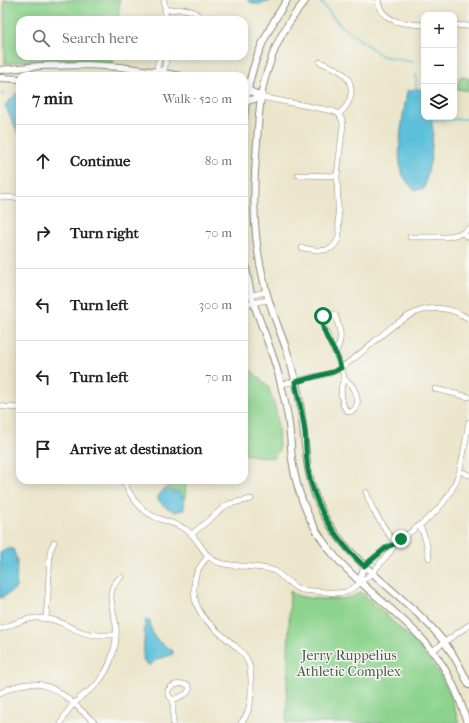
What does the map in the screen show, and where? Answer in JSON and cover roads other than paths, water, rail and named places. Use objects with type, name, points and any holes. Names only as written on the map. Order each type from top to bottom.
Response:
[{"type":"street","points":[[164,0],[166,16]]},
{"type":"street","points":[[248,82],[262,41],[286,0]]},
{"type":"street","points":[[306,0],[297,10],[277,45],[270,61],[262,90],[255,165],[254,212],[259,260],[266,292],[286,350],[301,405],[308,469],[313,490],[332,528],[343,544],[364,566],[434,630],[457,661],[469,684]]},
{"type":"street","points":[[378,0],[378,5],[381,11],[392,20],[400,23],[421,25]]},
{"type":"street","points":[[165,10],[189,9],[199,16]]},
{"type":"street","points":[[457,25],[469,26]]},
{"type":"street","points":[[158,72],[157,67],[159,60]]},
{"type":"street","points":[[161,72],[165,68],[166,60]]},
{"type":"street","points":[[320,62],[338,70],[348,78],[351,93],[350,100],[339,114]]},
{"type":"street","points":[[0,70],[39,66],[88,65],[120,67],[148,72]]},
{"type":"street","points":[[0,78],[16,79]]},
{"type":"street","points":[[248,89],[261,97],[327,109],[339,114],[342,120],[343,129],[337,176],[338,240],[331,248],[324,251],[302,248]]},
{"type":"street","points":[[248,101],[261,97]]},
{"type":"street","points":[[298,175],[337,176]]},
{"type":"street","points":[[0,197],[16,198]]},
{"type":"street","points":[[410,237],[446,237],[463,233],[469,228]]},
{"type":"street","points":[[463,233],[469,237]]},
{"type":"street","points":[[248,276],[254,302],[281,384],[288,416],[292,459],[297,483],[305,509],[315,528],[344,567],[421,638],[432,651],[451,679],[467,723]]},
{"type":"street","points":[[248,296],[266,292]]},
{"type":"street","points":[[248,303],[268,300]]},
{"type":"street","points":[[281,384],[333,372],[341,368],[400,321],[419,311],[428,309],[449,310],[469,319]]},
{"type":"street","points":[[335,352],[339,347],[341,338],[335,315],[330,313],[323,316],[322,321],[345,380],[353,386],[357,396],[358,402],[356,408],[354,411],[350,412],[344,407],[342,399],[342,383],[345,380]]},
{"type":"street","points":[[435,389],[469,397]]},
{"type":"street","points":[[0,406],[16,408]]},
{"type":"street","points":[[360,582],[364,566],[387,547],[395,544],[436,512],[452,491],[460,472],[469,422]]},
{"type":"street","points":[[460,472],[469,474]]},
{"type":"street","points":[[125,484],[131,496],[147,513],[180,526],[192,534],[202,549],[213,560],[221,563],[275,571],[301,590],[338,593],[346,592],[372,573],[395,544]]},
{"type":"street","points":[[366,492],[374,510],[395,544]]},
{"type":"street","points":[[192,534],[224,506],[251,499]]},
{"type":"street","points":[[419,525],[427,542],[429,558]]},
{"type":"street","points":[[46,618],[50,552],[54,542]]},
{"type":"street","points":[[209,556],[199,566],[196,574],[194,598],[202,617],[240,650],[248,661],[251,674],[250,706],[241,723]]},
{"type":"street","points":[[61,723],[74,704],[94,687],[107,670],[116,643],[116,625],[112,602],[113,585],[121,577]]},
{"type":"street","points":[[0,629],[25,620],[46,618],[61,622],[87,634],[116,635]]},
{"type":"street","points":[[432,651],[469,625]]},
{"type":"street","points":[[0,692],[25,684],[36,683],[45,685],[60,692],[95,723]]},
{"type":"street","points":[[173,700],[173,723]]},
{"type":"water","points":[[247,0],[272,0],[260,4]]},
{"type":"water","points":[[421,90],[421,120],[431,120],[433,131],[431,158],[424,189],[414,190],[406,181],[400,166],[399,156],[402,122],[407,91]]},
{"type":"water","points":[[16,94],[16,129],[5,105]]},
{"type":"water","points":[[165,488],[175,493],[179,491],[185,503],[183,510],[176,512],[161,503],[157,498]]},
{"type":"water","points":[[13,549],[17,560],[16,588],[0,598],[0,554],[3,550]]},
{"type":"water","points":[[146,620],[149,620],[157,640],[173,651],[173,654],[154,661],[150,666],[143,661]]},
{"type":"waterway","points":[[319,0],[339,24],[382,56],[413,62]]},
{"type":"waterway","points":[[416,74],[416,89]]},
{"type":"waterway","points":[[0,93],[4,95]]},
{"type":"waterway","points":[[457,119],[469,119]]},
{"type":"park label","name":"Jerry Ruppelius Athletic Complex","points":[[349,664]]}]
